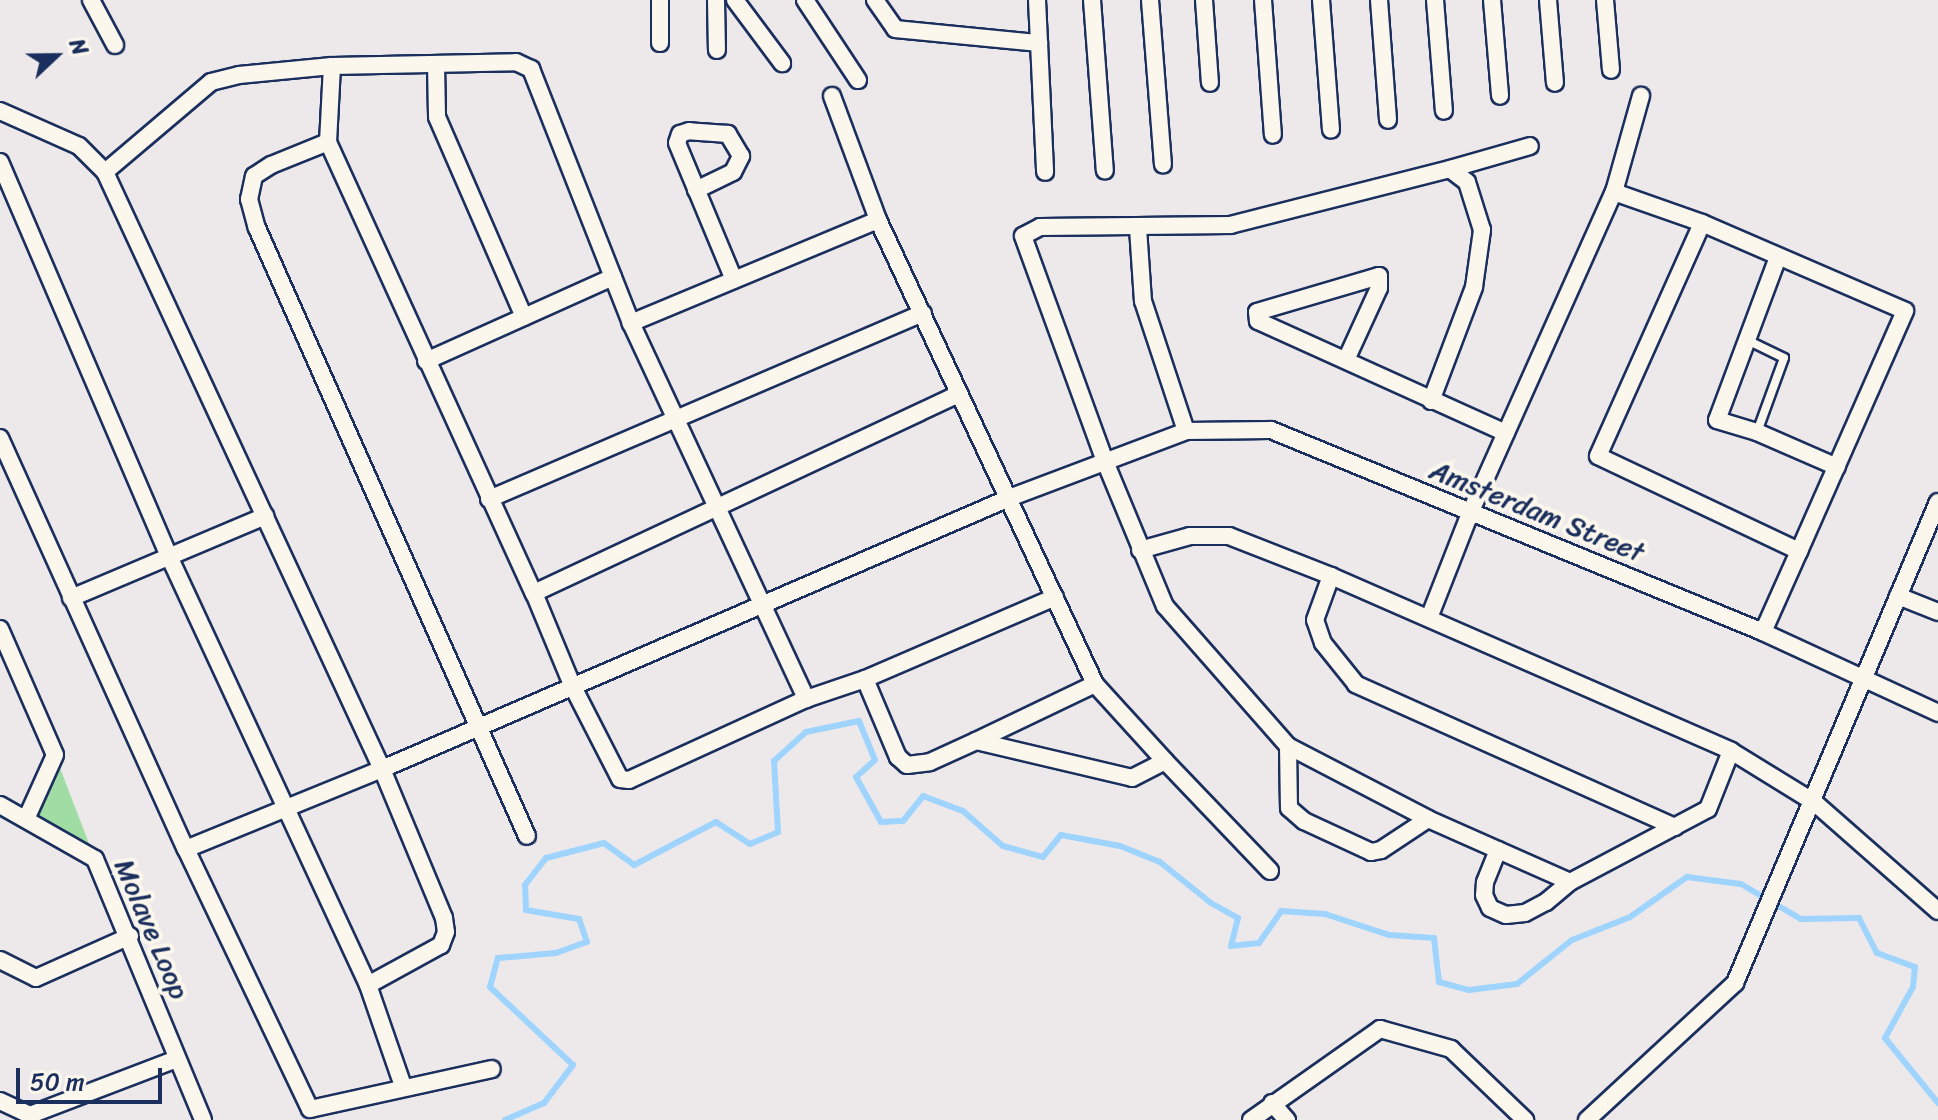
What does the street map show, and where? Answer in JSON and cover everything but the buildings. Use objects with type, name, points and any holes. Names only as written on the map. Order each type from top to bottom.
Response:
[{"type":"street","points":[[91,0],[115,45]]},
{"type":"street","points":[[660,0],[660,43]]},
{"type":"street","points":[[716,0],[717,50]]},
{"type":"street","points":[[735,0],[782,63]]},
{"type":"street","points":[[805,0],[858,80]]},
{"type":"street","points":[[875,0],[895,29],[1039,43]]},
{"type":"street","points":[[1037,0],[1045,172]]},
{"type":"street","points":[[1092,0],[1105,171]]},
{"type":"street","points":[[1150,0],[1163,164]]},
{"type":"street","points":[[1204,0],[1210,83]]},
{"type":"street","points":[[1263,0],[1273,135]]},
{"type":"street","points":[[1321,0],[1331,130]]},
{"type":"street","points":[[1379,0],[1388,120]]},
{"type":"street","points":[[1435,0],[1444,111]]},
{"type":"street","points":[[1492,0],[1500,96]]},
{"type":"street","points":[[1548,0],[1555,83]]},
{"type":"street","points":[[1611,70],[1605,0],[1623,0]]},
{"type":"street","points":[[105,172],[211,82],[239,75],[332,66],[516,62],[531,69],[631,323],[806,699]]},
{"type":"street","points":[[436,64],[437,117],[524,317]]},
{"type":"street","points":[[332,66],[328,142],[534,593],[573,687],[620,779],[629,780],[806,699],[865,679],[1055,597]]},
{"type":"street","points":[[832,96],[878,220],[1095,684],[1270,871]]},
{"type":"street","points":[[1429,618],[1471,511],[1614,192],[1641,96]]},
{"type":"street","points":[[0,111],[79,146],[105,172],[382,769],[444,918],[446,932],[441,945],[368,985]]},
{"type":"street","points":[[328,142],[271,165],[254,176],[249,199],[264,242],[527,836]]},
{"type":"street","points":[[1530,146],[1231,225],[1040,227],[1023,236],[1104,459],[1165,606],[1288,746],[1428,819],[1570,882]]},
{"type":"street","points":[[0,162],[168,554],[368,985],[403,1086]]},
{"type":"street","points":[[1431,401],[1474,287],[1482,230],[1467,182],[1450,169]]},
{"type":"street","points":[[696,190],[734,280]]},
{"type":"street","points":[[1614,192],[1702,223],[1905,311],[1763,632]]},
{"type":"street","points":[[631,323],[878,220]]},
{"type":"street","points":[[1702,223],[1598,456],[1799,551]]},
{"type":"street","points":[[1138,228],[1143,301],[1186,431]]},
{"type":"street","points":[[1778,257],[1717,420],[1757,432],[1837,467]]},
{"type":"street","points":[[1346,360],[1379,288],[1379,276],[1257,312],[1258,321],[1506,433]]},
{"type":"street","points":[[426,361],[613,277]]},
{"type":"street","points":[[489,499],[923,313]]},
{"type":"street","points":[[534,593],[959,394]]},
{"type":"street","name":"Amsterdam Street","points":[[186,849],[382,769],[1009,498],[1104,459],[1186,431],[1271,430],[1763,632],[1938,713]]},
{"type":"street","points":[[0,438],[186,849],[310,1109],[403,1086],[492,1069]]},
{"type":"street","points":[[1587,1120],[1735,983],[1814,802],[1938,502]]},
{"type":"street","points":[[71,598],[168,554],[265,516]]},
{"type":"street","points":[[1140,550],[1190,536],[1229,536],[1331,576],[1731,751],[1814,802],[1938,911]]},
{"type":"street","points":[[1331,576],[1315,620],[1323,643],[1356,684],[1675,827]]},
{"type":"street","points":[[1898,596],[1938,612]]},
{"type":"street","points":[[0,629],[55,755],[27,817]]},
{"type":"street","points":[[865,679],[898,757],[907,765],[930,762],[1095,684]]},
{"type":"street","points":[[976,741],[1132,778],[1147,773],[1165,761]]},
{"type":"street","points":[[1288,746],[1289,808],[1304,821],[1371,852],[1381,850],[1428,819]]},
{"type":"street","points":[[1498,850],[1485,882],[1484,895],[1490,908],[1506,915],[1535,907],[1570,882],[1708,809],[1731,751]]},
{"type":"street","name":"Molave Loop","points":[[0,805],[27,817],[95,859],[130,936],[203,1120]]},
{"type":"street","points":[[0,960],[36,978],[130,936]]},
{"type":"street","points":[[1251,1120],[1380,1029],[1451,1049],[1525,1120]]},
{"type":"street","points":[[0,1101],[30,1115],[177,1059]]},
{"type":"street","points":[[1272,1103],[1287,1120]]},
{"type":"lane","points":[[1747,340],[1784,358],[1757,432]]},
{"type":"green space","points":[[55,755],[95,859],[27,817]]},
{"type":"waterway","points":[[505,1120],[544,1103],[573,1065],[490,987],[498,958],[556,953],[587,942],[579,919],[526,910],[525,885],[546,858],[604,843],[634,865],[716,822],[750,844],[778,832],[774,761],[806,732],[859,721],[875,760],[856,777],[881,822],[903,821],[923,796],[963,811],[1003,846],[1043,857],[1061,835],[1120,846],[1160,862],[1211,903],[1238,918],[1231,946],[1259,943],[1281,911],[1325,914],[1389,935],[1434,938],[1439,982],[1469,990],[1517,984],[1572,940],[1630,917],[1687,877],[1741,884],[1801,919],[1859,918],[1877,953],[1915,967],[1913,987],[1885,1038],[1938,1103]]}]
